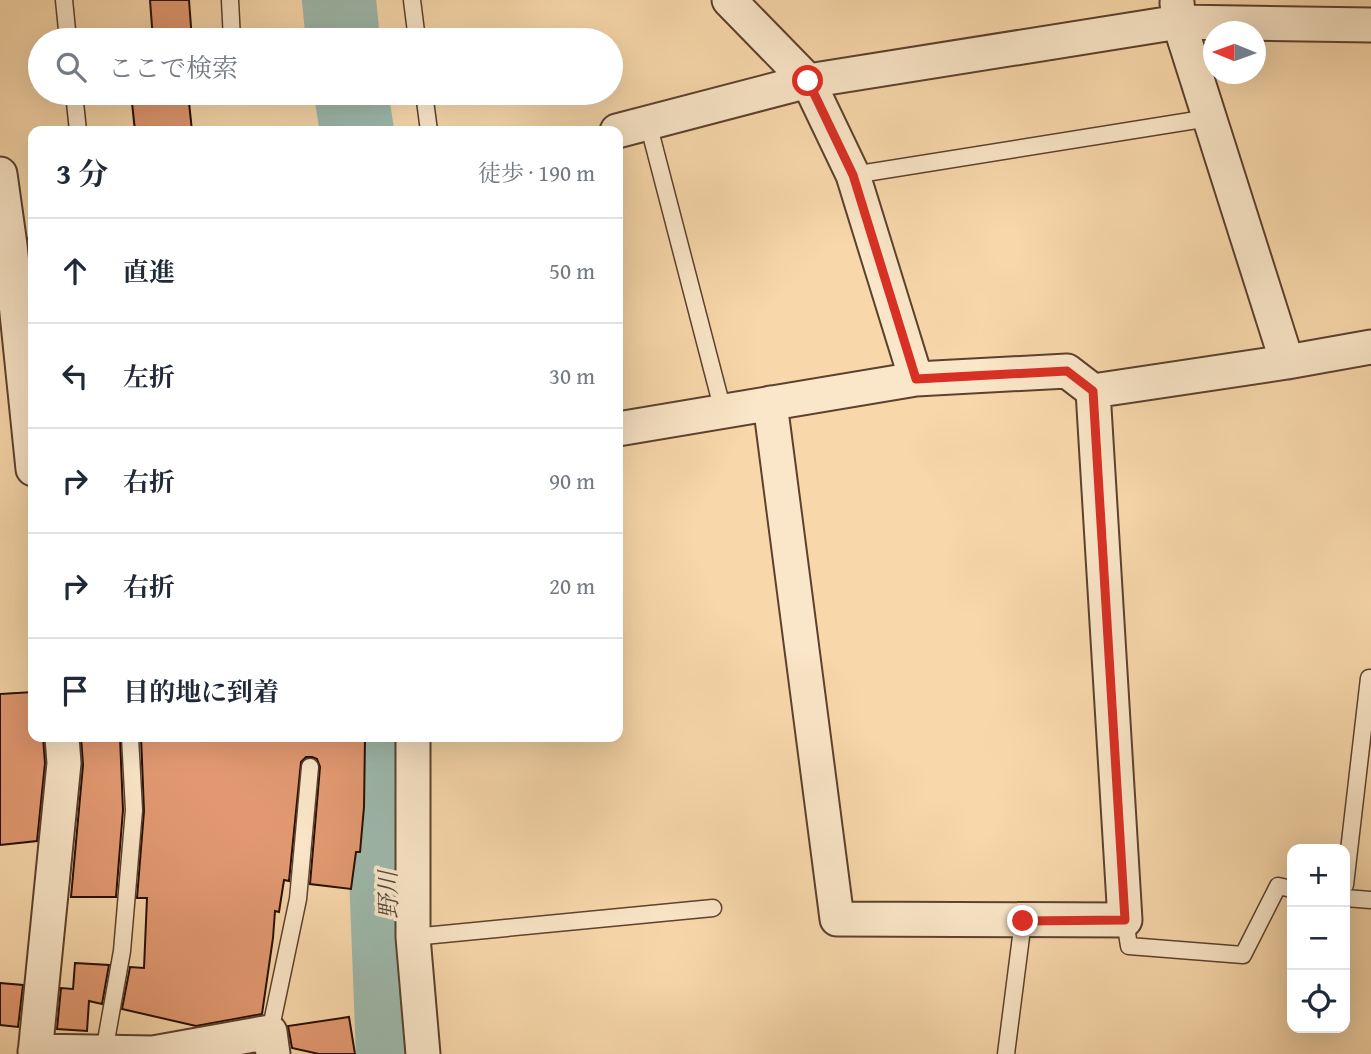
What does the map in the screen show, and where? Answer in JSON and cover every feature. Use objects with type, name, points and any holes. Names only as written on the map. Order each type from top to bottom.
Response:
[{"type":"street","points":[[729,0],[808,81],[853,175],[916,379]]},
{"type":"street","points":[[1177,11],[1287,362]]},
{"type":"street","points":[[632,127],[808,81],[1177,11],[1371,25]]},
{"type":"street","points":[[0,174],[28,419]]},
{"type":"street","points":[[623,428],[916,379],[1067,371],[1093,391],[1371,347]]},
{"type":"street","points":[[771,403],[837,919],[1125,920],[1093,391]]},
{"type":"street","points":[[62,742],[64,762],[35,1053],[153,1054],[271,1043]]},
{"type":"street","points":[[413,742],[413,937],[423,1054]]},
{"type":"lane","points":[[64,0],[67,28]]},
{"type":"lane","points":[[230,0],[231,28]]},
{"type":"lane","points":[[412,0],[416,28]]},
{"type":"lane","points":[[75,105],[77,126]]},
{"type":"lane","points":[[426,105],[428,126]]},
{"type":"lane","points":[[853,175],[1209,118]]},
{"type":"lane","points":[[632,127],[723,411]]},
{"type":"lane","points":[[1350,844],[1369,678]]},
{"type":"lane","points":[[104,1052],[122,951],[134,810],[130,742]]},
{"type":"lane","points":[[271,1043],[298,899],[310,767]]},
{"type":"lane","points":[[1125,920],[1129,946],[1243,955],[1278,886],[1287,888]]},
{"type":"lane","points":[[1350,898],[1371,900]]},
{"type":"lane","points":[[413,937],[713,908]]},
{"type":"lane","points":[[1006,1054],[1023,921]]},
{"type":"building","points":[[150,0],[189,0],[191,28],[152,28]]},
{"type":"building","points":[[132,105],[189,105],[191,126],[134,126]]},
{"type":"building","points":[[28,692],[28,742],[43,742],[45,763],[37,841],[0,845],[0,694]]},
{"type":"building","points":[[81,742],[120,742],[123,810],[116,897],[71,897],[83,765]]},
{"type":"building","points":[[141,742],[365,742],[360,852],[356,852],[351,889],[310,884],[320,767],[317,759],[312,757],[306,757],[301,762],[289,881],[284,880],[279,912],[275,911],[262,1014],[196,1026],[122,1009],[130,967],[144,968],[147,898],[137,898],[144,811]]},
{"type":"building","points":[[75,963],[109,965],[102,1004],[89,1001],[87,1031],[57,1029],[61,988],[73,989]]},
{"type":"building","points":[[0,983],[23,985],[18,1027],[0,1025]]},
{"type":"building","points":[[349,1017],[355,1054],[319,1054],[292,1048],[288,1026]]},
{"type":"waterway","name":"野川","points":[[339,0],[342,28]]},
{"type":"waterway","name":"野川","points":[[353,105],[356,126]]},
{"type":"waterway","name":"野川","points":[[393,742],[386,874],[393,1054]]},
{"type":"route","points":[[808,81],[853,175],[916,379],[1067,371],[1093,391],[1125,920],[1023,921]]}]
